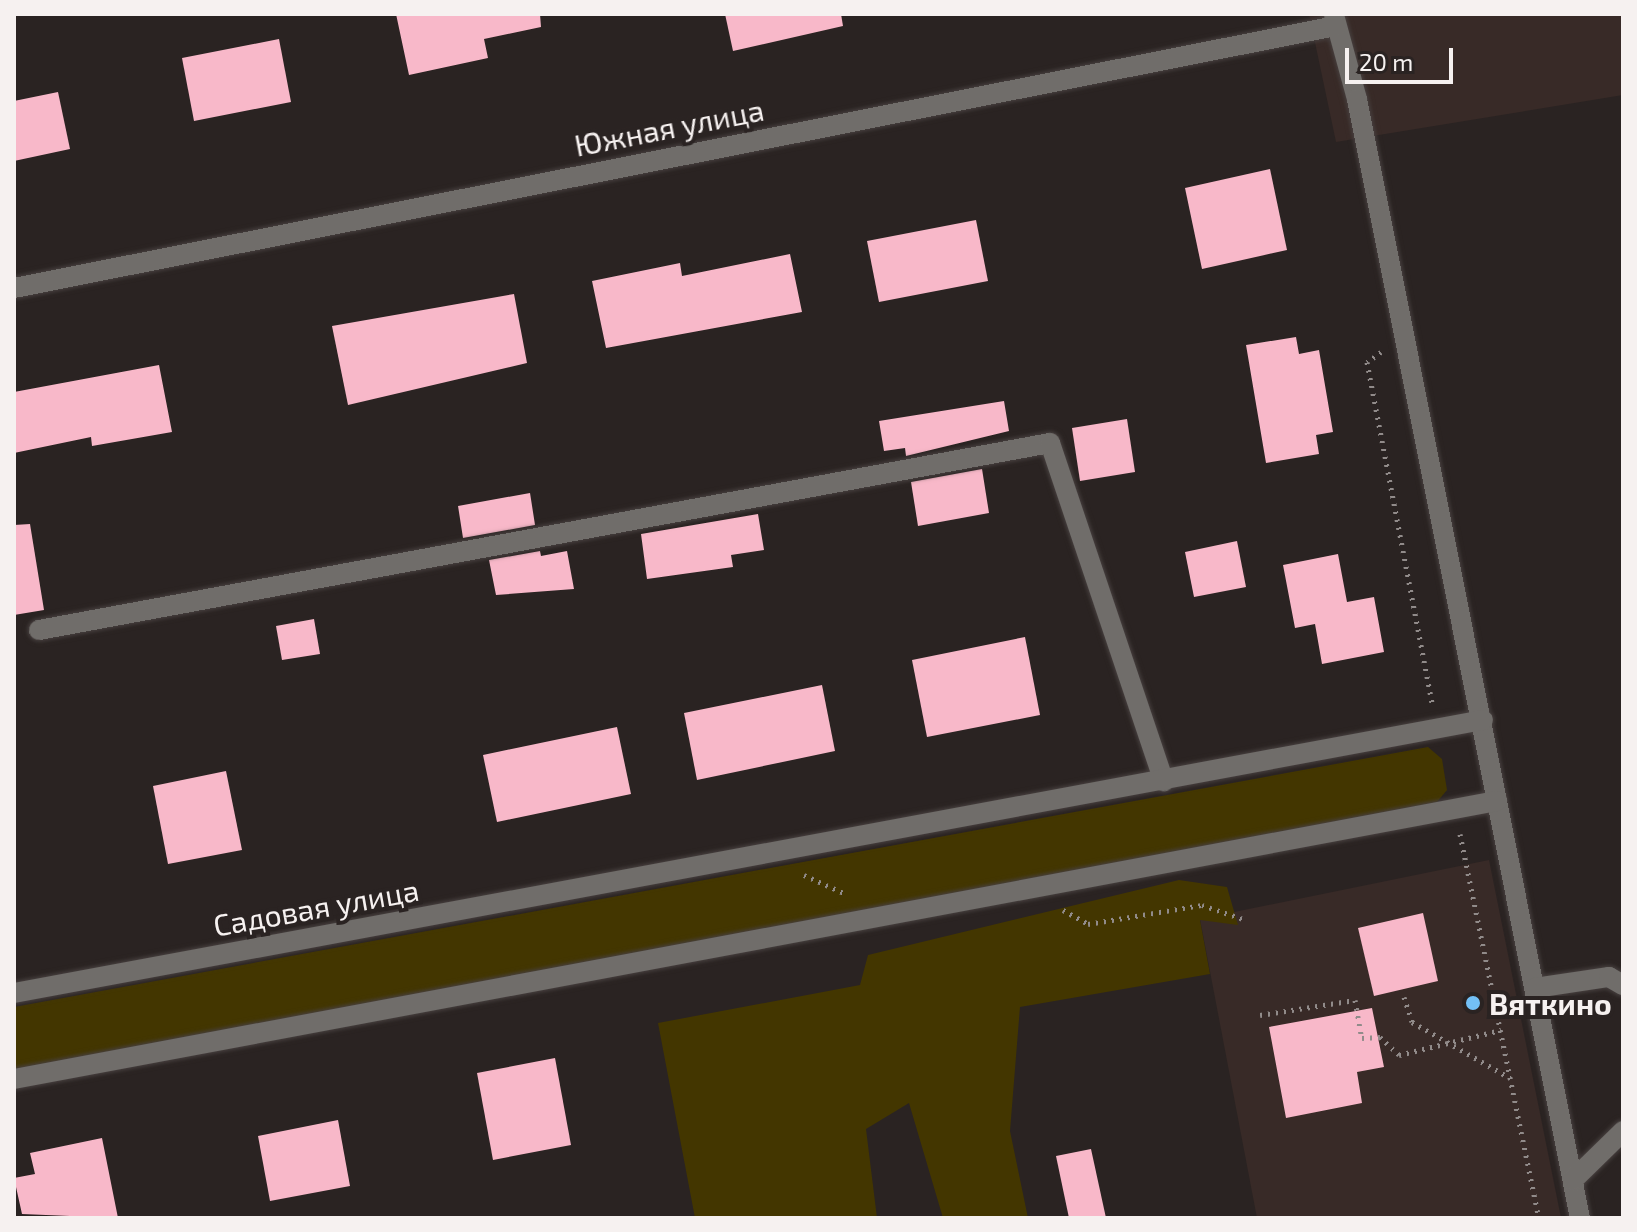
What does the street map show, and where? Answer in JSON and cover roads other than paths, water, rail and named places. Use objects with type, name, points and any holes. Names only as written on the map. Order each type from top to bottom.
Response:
[{"type":"street","name":"Южная улица","points":[[14,288],[1335,20]]},
{"type":"street","points":[[1335,20],[1405,335],[1580,1218]]},
{"type":"street","points":[[39,630],[1050,443],[1164,781]]},
{"type":"street","name":"Садовая улица","points":[[14,993],[1483,720]]},
{"type":"street","points":[[14,1079],[1497,801]]},
{"type":"street","points":[[1535,988],[1609,977],[1623,985]]},
{"type":"street","points":[[1573,1180],[1623,1131]]},
{"type":"place","name":"Вяткино","points":[[1473,1003]]}]
